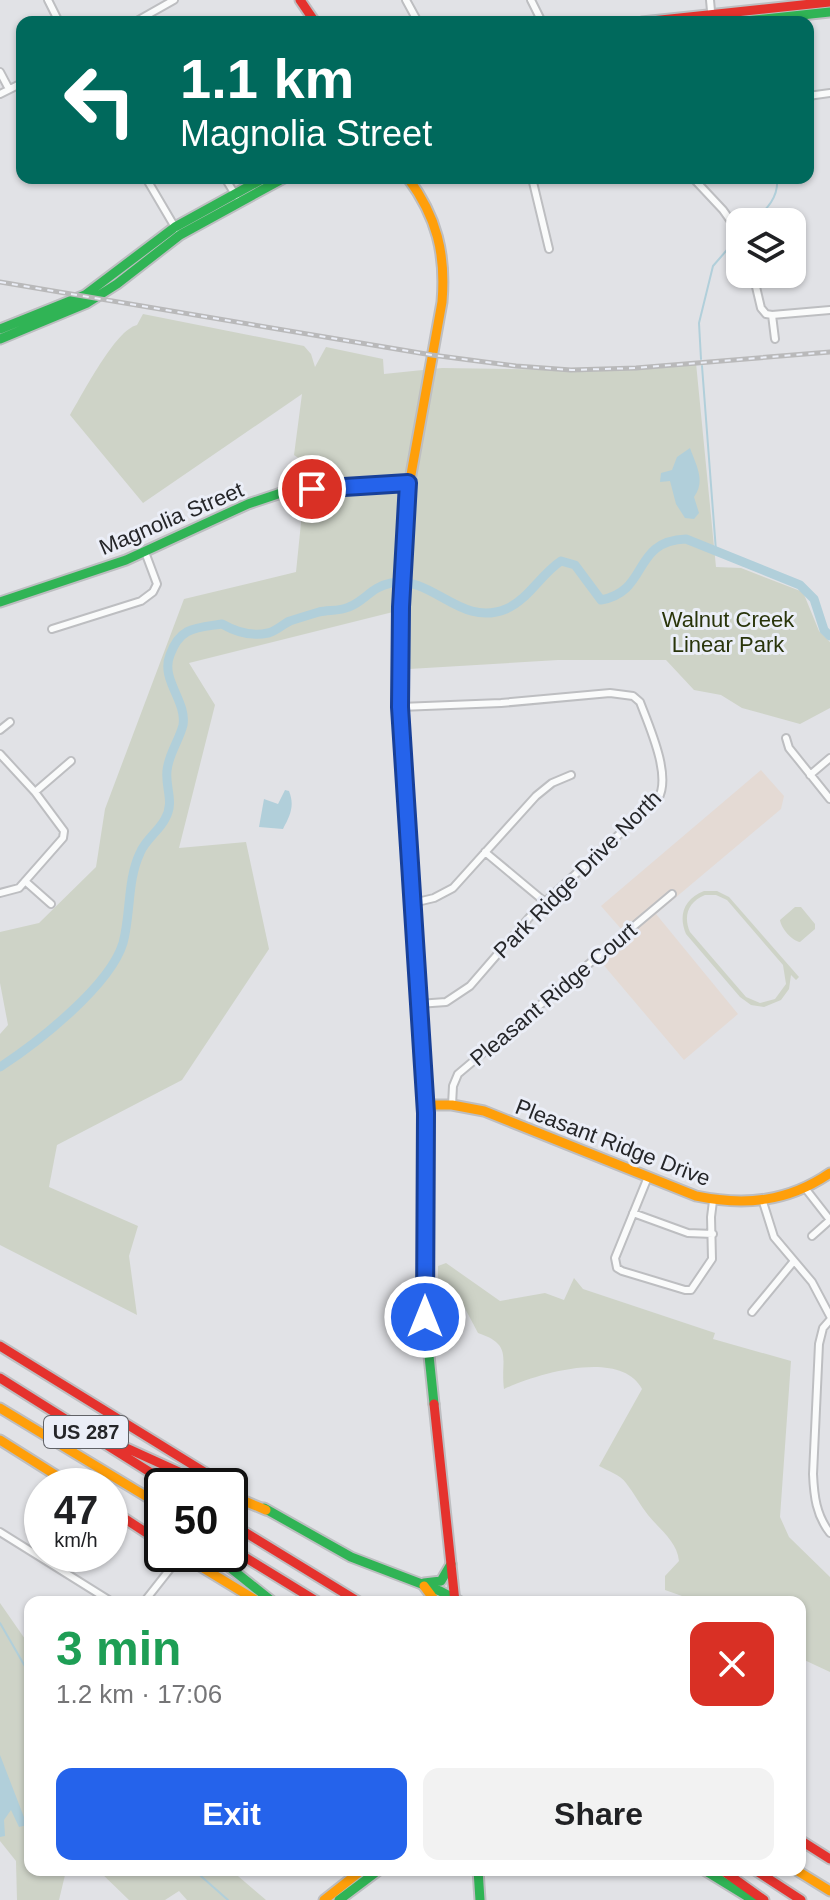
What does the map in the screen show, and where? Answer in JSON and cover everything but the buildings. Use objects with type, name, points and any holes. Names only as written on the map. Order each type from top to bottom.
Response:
[{"type":"main road","points":[[745,16],[800,11],[830,2]]},
{"type":"main road","points":[[800,11],[830,14]]},
{"type":"main road","points":[[237,198],[256,184]]},
{"type":"main road","points":[[0,329],[54,314],[113,281],[178,231],[237,198],[270,184]]},
{"type":"main road","points":[[413,184],[436,222],[445,269],[442,302],[408,483],[401,607],[400,707],[425,1105],[425,1317],[456,1596]]},
{"type":"main road","points":[[0,339],[21,325]]},
{"type":"main road","name":"Magnolia Street","points":[[0,602],[145,552],[248,504],[281,493],[408,483]]},
{"type":"main road","name":"Pleasant Ridge Drive","points":[[425,1105],[452,1105],[484,1111],[713,1201],[763,1202],[805,1188],[830,1173]]},
{"type":"main road","points":[[0,1346],[198,1468]]},
{"type":"main road","name":"US 287","points":[[0,1378],[144,1468]]},
{"type":"main road","name":"US 287","points":[[0,1408],[144,1495]]},
{"type":"main road","points":[[91,1435],[103,1437],[171,1468]]},
{"type":"main road","points":[[0,1440],[44,1468]]},
{"type":"main road","points":[[84,1459],[94,1471],[144,1503]]},
{"type":"main road","points":[[248,1499],[351,1557],[447,1596]]},
{"type":"main road","points":[[248,1502],[266,1510]]},
{"type":"main road","points":[[248,1534],[349,1596]]},
{"type":"main road","points":[[248,1559],[308,1596]]},
{"type":"main road","points":[[421,1583],[441,1581],[452,1560]]},
{"type":"main road","points":[[210,1572],[249,1596]]},
{"type":"main road","points":[[236,1572],[266,1596]]},
{"type":"main road","points":[[421,1583],[431,1596]]},
{"type":"main road","points":[[806,1844],[830,1859]]},
{"type":"main road","points":[[332,1899],[355,1876]]},
{"type":"main road","points":[[332,1899],[369,1876]]},
{"type":"main road","points":[[478,1876],[480,1900]]},
{"type":"main road","points":[[714,1876],[753,1900]]},
{"type":"main road","points":[[730,1876],[764,1900]]},
{"type":"main road","points":[[764,1876],[801,1900]]},
{"type":"main road","points":[[806,1876],[830,1891]]},
{"type":"street","points":[[147,16],[174,0]]},
{"type":"street","points":[[0,72],[9,89]]},
{"type":"street","points":[[0,94],[16,86]]},
{"type":"street","points":[[150,184],[178,231]]},
{"type":"street","points":[[229,184],[237,198]]},
{"type":"street","points":[[533,184],[549,249]]},
{"type":"street","points":[[698,184],[726,215]]},
{"type":"street","points":[[756,288],[761,308],[766,314],[830,310]]},
{"type":"street","points":[[772,315],[775,339]]},
{"type":"street","points":[[52,629],[148,597],[157,584],[145,552]]},
{"type":"street","name":"Park Ridge Drive North","points":[[400,707],[501,703],[610,693],[633,696],[640,702],[664,777],[663,790],[658,799],[514,932],[470,986],[446,1002],[418,1004]]},
{"type":"street","points":[[0,730],[10,722]]},
{"type":"street","points":[[786,738],[789,748],[830,799]]},
{"type":"street","points":[[0,754],[35,792],[64,831],[63,838],[25,881],[13,891],[0,893]]},
{"type":"street","points":[[810,775],[830,758]]},
{"type":"street","points":[[35,792],[71,761]]},
{"type":"street","points":[[412,903],[434,898],[453,888],[536,796],[552,783],[571,775]]},
{"type":"street","points":[[485,852],[545,902]]},
{"type":"street","points":[[25,881],[51,904]]},
{"type":"street","name":"Pleasant Ridge Court","points":[[452,1105],[453,1086],[458,1074],[672,894]]},
{"type":"street","points":[[648,1177],[615,1258],[617,1268],[691,1290],[711,1265],[713,1201]]},
{"type":"street","points":[[805,1188],[830,1220],[812,1236]]},
{"type":"street","points":[[763,1202],[774,1237],[812,1282],[830,1318],[823,1328],[819,1344],[813,1474],[818,1514],[830,1533]]},
{"type":"street","points":[[633,1213],[688,1233],[713,1234]]},
{"type":"street","points":[[752,1312],[794,1261]]},
{"type":"street","points":[[0,1532],[102,1596]]},
{"type":"street","points":[[148,1596],[166,1572]]},
{"type":"shaded area","points":[[761,770],[784,796],[781,809],[656,914],[738,1014],[684,1060],[601,962],[629,938],[601,906]]},
{"type":"green space","name":"Walnut Creek Linear Park","points":[[143,314],[304,346],[311,354],[315,367],[326,347],[383,359],[384,374],[442,368],[571,370],[696,363],[716,567],[741,568],[803,592],[819,631],[830,642],[830,708],[800,724],[742,708],[721,695],[694,690],[666,660],[558,660],[409,669],[409,608],[189,663],[215,705],[179,848],[246,842],[269,949],[182,1080],[57,1145],[49,1187],[138,1226],[129,1256],[137,1315],[0,1245],[0,1034],[8,1025],[0,983],[0,932],[39,923],[96,867],[105,809],[184,599],[296,572],[307,464],[294,455],[302,394],[143,503],[70,415],[110,350],[128,329],[137,325]]},
{"type":"green space","points":[[717,891],[729,897],[799,977],[796,980],[791,975],[789,989],[781,1000],[764,1007],[751,1005],[740,997],[686,934],[684,908],[697,894]],"holes":[[[716,895],[727,900],[783,965],[786,984],[775,999],[760,1003],[746,997],[690,932],[688,910],[699,898]]]},
{"type":"green space","points":[[795,907],[801,907],[815,924],[815,929],[800,942],[787,934],[780,920]]},
{"type":"green space","points":[[446,1263],[500,1301],[545,1293],[564,1300],[574,1278],[583,1289],[715,1333],[713,1339],[791,1361],[780,1517],[789,1537],[830,1577],[830,1672],[806,1661],[806,1596],[682,1596],[665,1590],[665,1576],[679,1561],[675,1547],[624,1480],[599,1466],[642,1389],[631,1377],[598,1367],[577,1368],[536,1377],[504,1389],[501,1348],[478,1333],[460,1299],[447,1295],[438,1286],[438,1266]]},
{"type":"green space","points":[[0,1603],[24,1638],[24,1876],[65,1876],[59,1900],[17,1900],[16,1861],[0,1841]]},
{"type":"green space","points":[[104,1876],[238,1876],[266,1900],[187,1900],[179,1891],[165,1900],[129,1900]]},
{"type":"water","points":[[690,448],[700,479],[694,497],[699,513],[694,519],[685,518],[676,504],[670,481],[660,482],[661,473],[672,470],[677,457]]},
{"type":"water","points":[[285,790],[289,791],[292,806],[283,829],[259,827],[264,799],[278,804]]},
{"type":"water","points":[[0,1755],[24,1817],[24,1826],[19,1827],[11,1810],[4,1820],[5,1836],[0,1837]]},
{"type":"waterway","points":[[766,208],[774,197],[777,184]]},
{"type":"waterway","points":[[701,359],[699,323],[713,266],[726,251]]},
{"type":"waterway","points":[[702,366],[716,551]]},
{"type":"waterway","points":[[0,1067],[52,1029],[88,995],[116,960],[123,943],[136,863],[142,848],[168,813],[168,765],[183,725],[168,664],[174,646],[190,630],[222,624],[244,633],[268,633],[290,621],[349,607],[391,583],[420,586],[460,607],[490,613],[514,605],[561,561],[575,565],[601,600],[627,587],[656,548],[686,539],[800,585],[814,599],[824,630],[830,636]]},
{"type":"waterway","points":[[0,1623],[24,1665]]},
{"type":"waterway","points":[[201,1876],[228,1900]]},
{"type":"railway","points":[[0,282],[432,355],[516,366],[571,370],[636,368],[830,352]]},
{"type":"traffic: fast","points":[[792,16],[830,12]]},
{"type":"traffic: fast","points":[[0,329],[85,295],[175,227],[253,184]]},
{"type":"traffic: fast","points":[[0,339],[87,303],[180,235],[273,184]]},
{"type":"traffic: fast","points":[[0,602],[126,560],[248,504],[281,493],[408,483]]},
{"type":"traffic: fast","points":[[410,848],[426,1113],[425,1317],[434,1404]]},
{"type":"traffic: fast","points":[[264,1508],[351,1557],[450,1596]]},
{"type":"traffic: fast","points":[[424,1583],[441,1581],[451,1564]]},
{"type":"traffic: fast","points":[[236,1572],[266,1596]]},
{"type":"traffic: fast","points":[[339,1900],[371,1876]]},
{"type":"traffic: fast","points":[[478,1876],[480,1900]]},
{"type":"traffic: fast","points":[[714,1876],[753,1900]]},
{"type":"traffic: slow","points":[[410,848],[399,668],[405,508],[443,284],[441,252],[433,222],[412,184]]},
{"type":"traffic: slow","points":[[425,1105],[452,1105],[484,1111],[696,1196],[732,1201],[766,1199],[798,1190],[830,1173]]},
{"type":"traffic: slow","points":[[0,1408],[144,1495]]},
{"type":"traffic: slow","points":[[0,1440],[44,1468]]},
{"type":"traffic: slow","points":[[248,1502],[266,1510]]},
{"type":"traffic: slow","points":[[210,1572],[249,1596]]},
{"type":"traffic: slow","points":[[424,1586],[432,1596]]},
{"type":"traffic: slow","points":[[324,1900],[354,1876]]},
{"type":"traffic: slow","points":[[806,1876],[830,1891]]},
{"type":"traffic: jam","points":[[300,0],[311,16]]},
{"type":"traffic: jam","points":[[698,16],[830,2]]},
{"type":"traffic: jam","points":[[0,1346],[198,1468]]},
{"type":"traffic: jam","points":[[0,1378],[144,1468]]},
{"type":"traffic: jam","points":[[434,1404],[454,1596]]},
{"type":"traffic: jam","points":[[122,1446],[170,1468]]},
{"type":"traffic: jam","points":[[128,1521],[144,1531]]},
{"type":"traffic: jam","points":[[248,1534],[349,1596]]},
{"type":"traffic: jam","points":[[248,1559],[308,1596]]},
{"type":"traffic: jam","points":[[806,1844],[830,1859]]},
{"type":"traffic: jam","points":[[730,1876],[764,1900]]},
{"type":"traffic: jam","points":[[764,1876],[801,1900]]},
{"type":"route","points":[[312,489],[408,483],[399,668],[426,1113],[425,1317]]}]
